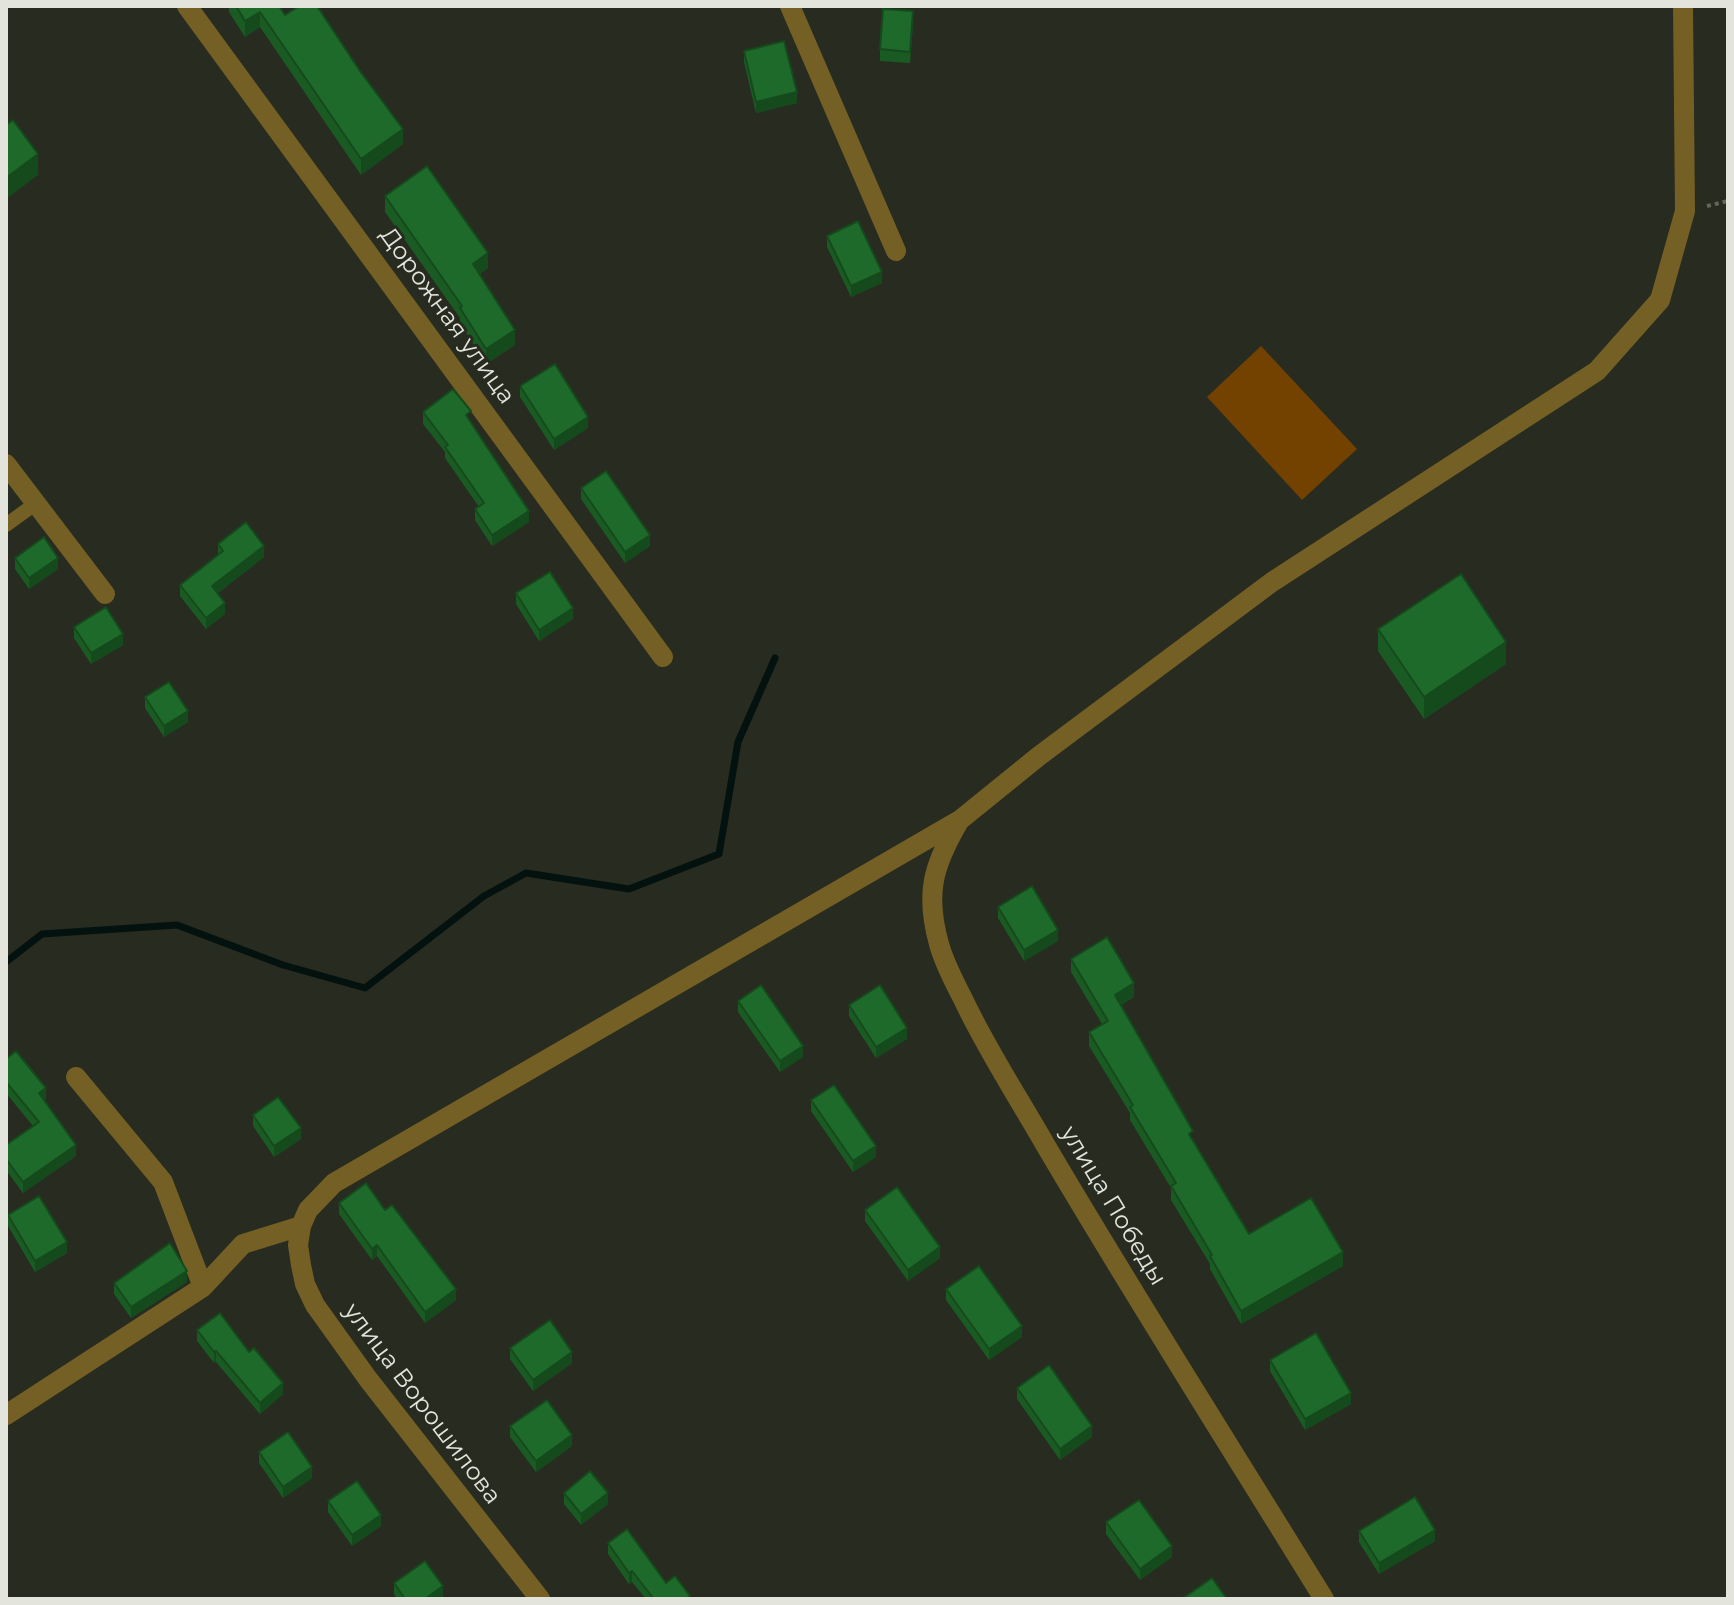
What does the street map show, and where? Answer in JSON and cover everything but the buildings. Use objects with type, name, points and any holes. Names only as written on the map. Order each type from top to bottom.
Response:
[{"type":"street","name":"Дорожная улица","points":[[187,6],[663,657]]},
{"type":"street","points":[[790,6],[896,251]]},
{"type":"street","points":[[6,1415],[203,1287],[243,1244],[301,1226],[308,1210],[334,1183],[960,820],[1039,756],[1272,582],[1597,371],[1660,300],[1685,211],[1683,6]]},
{"type":"street","points":[[6,464],[105,594]]},
{"type":"street","name":"улица Победы","points":[[960,820],[940,855],[933,879],[932,910],[939,945],[953,978],[978,1030],[1096,1230],[1324,1599]]},
{"type":"street","points":[[76,1077],[163,1182],[203,1287]]},
{"type":"street","name":"улица Ворошилова","points":[[301,1226],[298,1245],[305,1284],[332,1333],[540,1599]]},
{"type":"lane","points":[[6,525],[35,504]]},
{"type":"shaded area","points":[[1261,346],[1357,449],[1302,500],[1207,397]]},
{"type":"waterway","points":[[6,962],[42,934],[177,925],[283,965],[365,988],[484,896],[526,873],[629,889],[719,854],[738,742],[775,658]]}]
